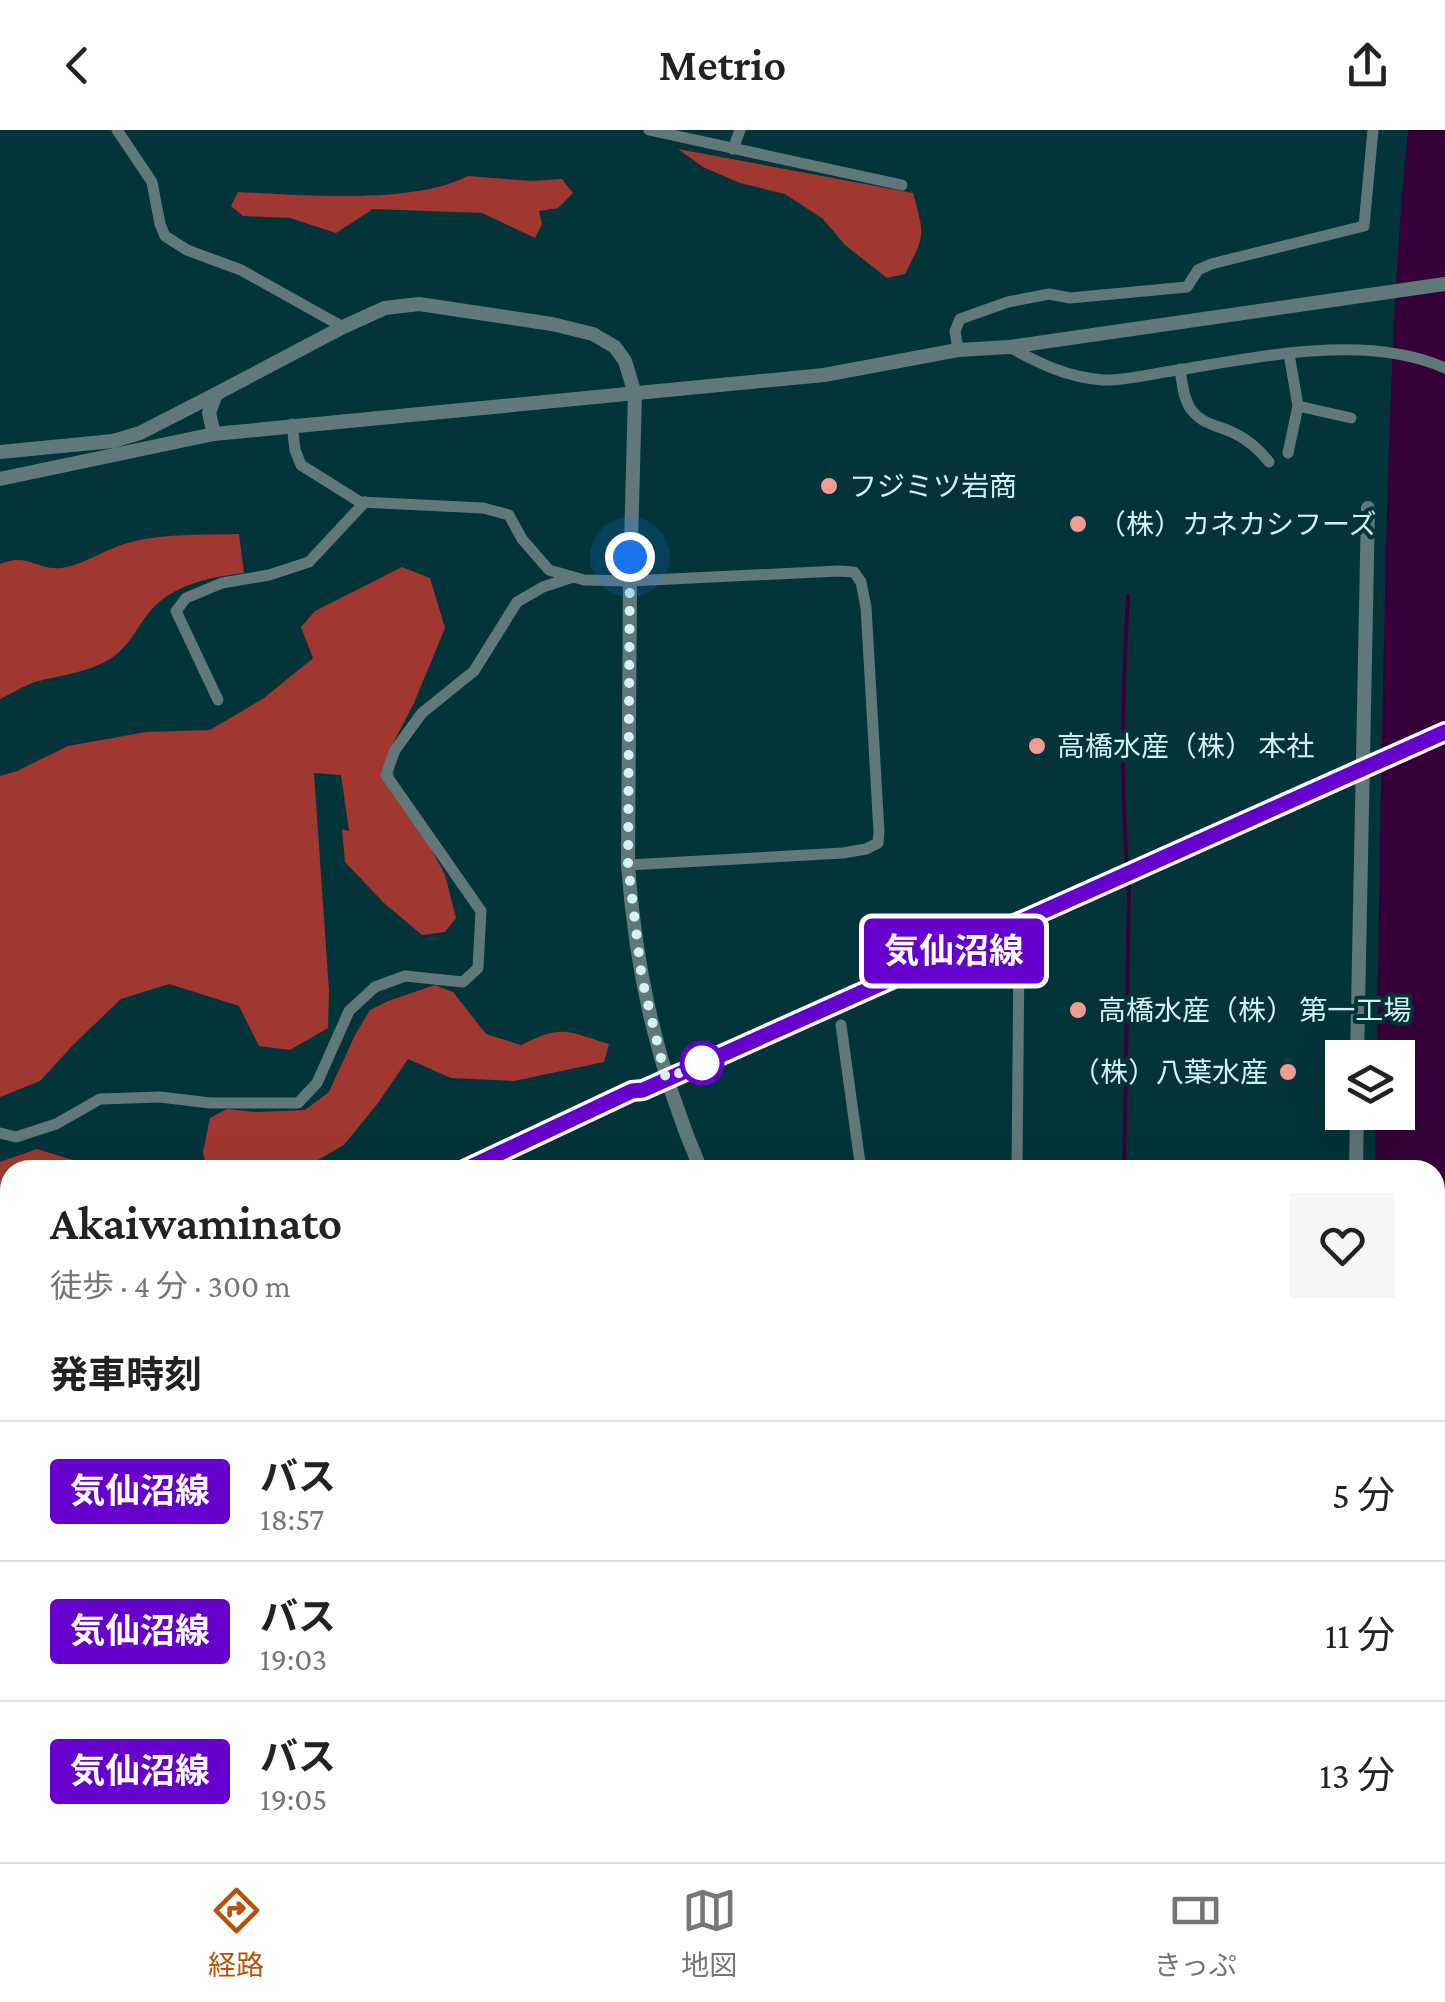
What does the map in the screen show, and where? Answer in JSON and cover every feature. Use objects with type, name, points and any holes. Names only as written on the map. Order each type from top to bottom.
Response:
[{"type":"street","points":[[117,130],[152,182],[165,236],[187,250],[242,270],[343,326]]},
{"type":"street","points":[[649,130],[902,185]]},
{"type":"street","points":[[733,149],[740,130]]},
{"type":"street","points":[[958,350],[955,331],[960,318],[1008,302],[1049,294],[1070,298],[1187,286],[1198,270],[1211,264],[1364,226],[1373,130]]},
{"type":"street","points":[[0,479],[214,434],[824,375],[958,350],[1009,348],[1445,284]]},
{"type":"street","points":[[0,452],[113,442],[140,433],[343,326],[385,308],[419,304],[552,324],[593,334],[615,347],[625,361],[635,394],[628,865],[635,936],[651,1024],[666,1079],[697,1160]]},
{"type":"street","points":[[1009,348],[1051,370],[1106,380],[1338,350],[1400,353],[1445,368]]},
{"type":"street","points":[[1288,453],[1298,406],[1289,354]]},
{"type":"street","points":[[1180,369],[1190,409],[1210,426],[1232,432],[1252,444],[1269,462]]},
{"type":"street","points":[[214,434],[209,413],[216,394]]},
{"type":"street","points":[[1298,406],[1351,418]]},
{"type":"street","points":[[292,424],[302,464],[360,502],[483,508],[508,515],[549,570],[573,577],[630,581],[854,572],[862,582],[878,842],[866,849],[842,853],[628,865]]},
{"type":"street","points":[[218,700],[176,611],[186,598],[222,583],[270,575],[309,562],[366,502]]},
{"type":"street","points":[[1358,1040],[1368,508]]},
{"type":"street","points":[[0,1133],[16,1137],[56,1124],[100,1099],[160,1097],[210,1103],[298,1103],[317,1083],[349,1011],[375,987],[405,976],[463,982],[478,968],[481,911],[386,776],[395,750],[422,714],[474,671],[517,602],[542,586],[573,577]]},
{"type":"street","points":[[1017,1160],[1020,950]]},
{"type":"street","points":[[841,1025],[860,1160]]},
{"type":"street","points":[[1356,1160],[1357,1130]]},
{"type":"shaded area","points":[[1408,130],[1445,130],[1445,1160],[1375,1160],[1376,1130],[1415,1130],[1415,1040],[1377,1040],[1389,443]]},
{"type":"shaded area","points":[[678,149],[913,193],[921,235],[905,274],[887,278],[845,245],[823,219],[785,194],[740,183],[703,167]]},
{"type":"shaded area","points":[[468,176],[562,179],[573,193],[558,208],[539,211],[542,224],[535,238],[482,213],[373,209],[336,233],[290,218],[243,216],[231,206],[238,192],[387,195],[444,185]]},
{"type":"shaded area","points":[[239,534],[244,573],[209,579],[175,591],[156,605],[110,659],[83,671],[35,682],[0,699],[0,564],[18,560],[61,568],[150,538]]},
{"type":"shaded area","points":[[402,567],[430,578],[445,628],[390,749],[396,791],[445,875],[456,918],[445,932],[422,935],[384,903],[345,862],[342,829],[349,831],[341,775],[314,773],[329,991],[328,1028],[290,1050],[259,1046],[239,1006],[169,984],[121,999],[40,1081],[0,1097],[0,776],[68,746],[146,732],[210,730],[264,698],[313,658],[301,627],[315,611]]},
{"type":"shaded area","points":[[435,985],[453,992],[486,1034],[521,1045],[546,1034],[565,1032],[609,1044],[604,1062],[514,1081],[451,1078],[408,1059],[344,1145],[318,1160],[205,1160],[210,1118],[227,1109],[305,1110],[329,1092],[370,1010]]},
{"type":"shaded area","points":[[37,1149],[73,1160],[6,1160]]},
{"type":"waterway","points":[[1124,1160],[1129,892],[1123,744],[1128,596]]},
{"type":"bus line","name":"気仙沼線","points":[[486,1160],[632,1091],[643,1090],[1445,732]]},
{"type":"place","name":"フジミツ岩商","points":[[829,486]]},
{"type":"place","name":"（株）カネカシフーズ","points":[[1078,524]]},
{"type":"place","name":"高橋水産（株） 本社","points":[[1037,746]]},
{"type":"place","name":"高橋水産（株） 第一工場","points":[[1078,1010]]},
{"type":"place","name":"（株）八葉水産","points":[[1288,1072]]},
{"type":"route","points":[[630,557],[628,865],[635,936],[666,1079],[702,1063]]}]
